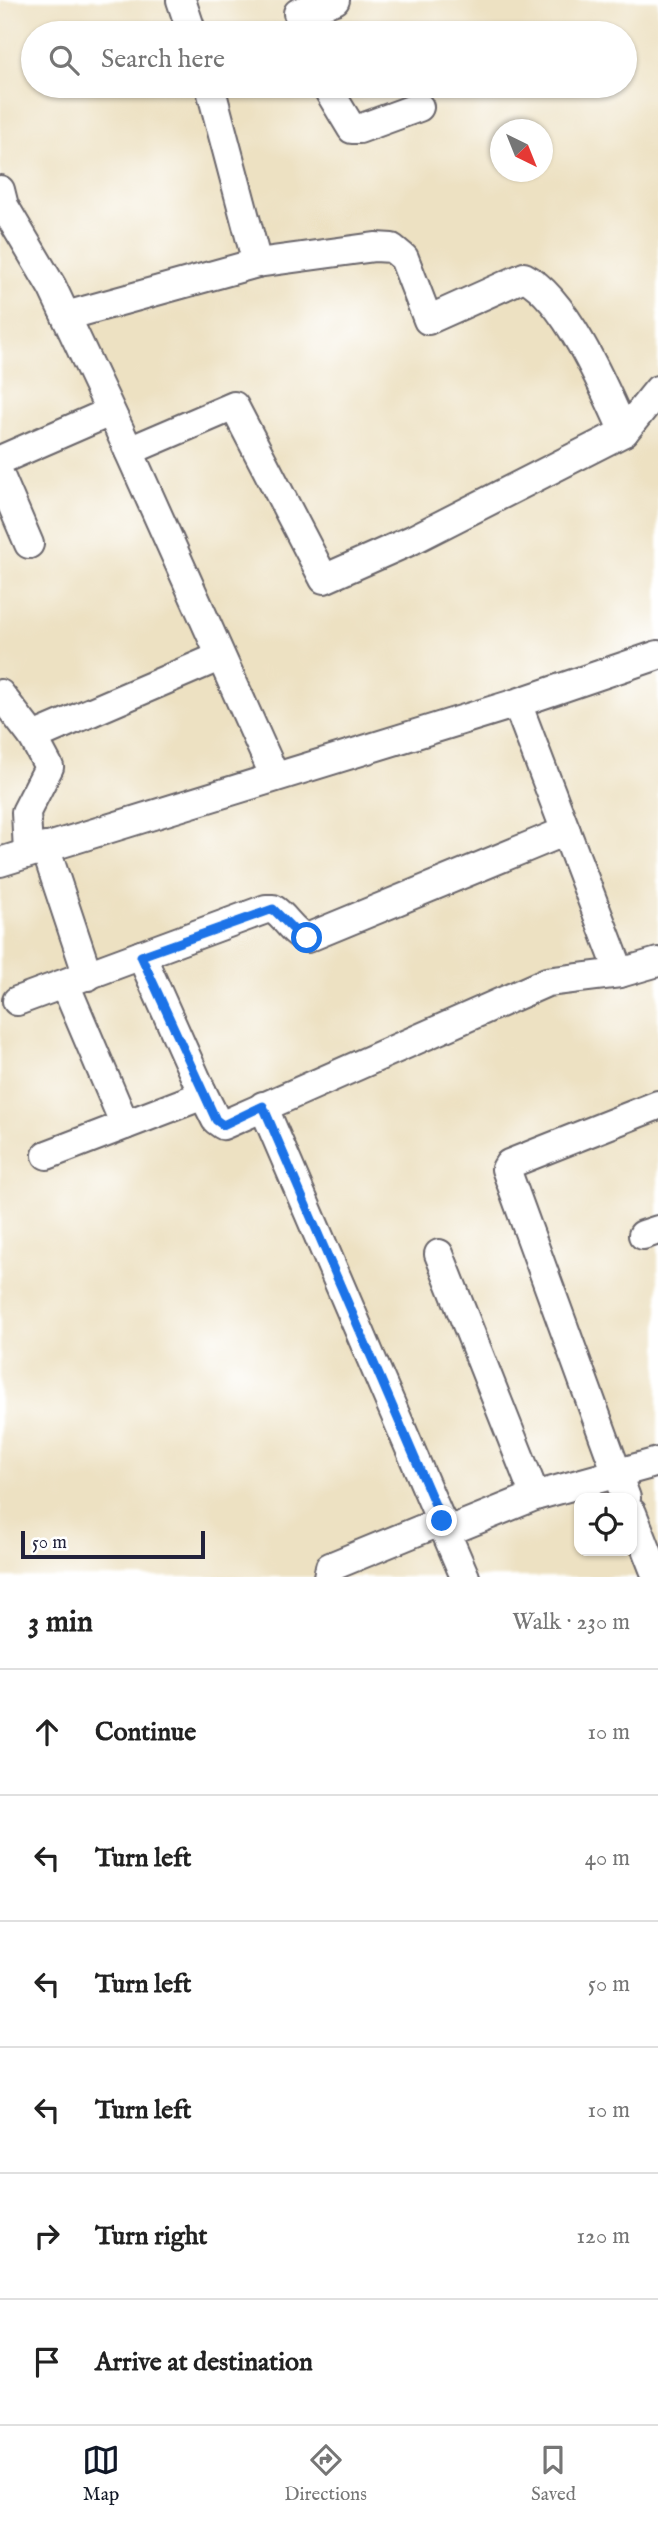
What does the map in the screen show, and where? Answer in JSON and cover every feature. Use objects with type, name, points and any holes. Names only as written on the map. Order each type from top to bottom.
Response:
[{"type":"street","points":[[181,0],[188,21]]},
{"type":"street","points":[[298,15],[335,0]]},
{"type":"street","points":[[213,98],[257,263]]},
{"type":"street","points":[[333,98],[352,129],[359,129],[419,107]]},
{"type":"street","points":[[0,190],[4,206],[66,316],[275,777]]},
{"type":"street","points":[[66,316],[257,263],[375,247],[392,248],[404,258],[428,320],[524,277],[539,284],[556,302],[611,401],[624,432]]},
{"type":"street","points":[[129,451],[234,406],[324,579],[412,540],[624,432],[658,390]]},
{"type":"street","points":[[0,460],[110,412]]},
{"type":"street","points":[[0,476],[29,544]]},
{"type":"street","points":[[0,862],[517,703],[658,655]]},
{"type":"street","points":[[33,737],[219,657]]},
{"type":"street","points":[[0,694],[33,737],[49,767],[26,811],[76,980],[125,1125]]},
{"type":"street","points":[[517,703],[620,973]]},
{"type":"street","points":[[17,1001],[273,909],[296,932],[307,938],[566,831]]},
{"type":"street","points":[[141,956],[202,1092],[216,1120],[223,1125],[547,982],[620,973],[658,962]]},
{"type":"street","points":[[47,1155],[193,1099],[202,1092]]},
{"type":"street","points":[[621,1485],[506,1169],[509,1164],[658,1105]]},
{"type":"street","points":[[263,1106],[465,1577]]},
{"type":"street","points":[[439,1254],[535,1496]]},
{"type":"street","points":[[328,1577],[330,1567],[535,1496],[621,1485],[658,1462]]},
{"type":"street","points":[[637,1526],[657,1577]]},
{"type":"route","points":[[307,938],[296,932],[280,913],[266,909],[141,956],[216,1120],[223,1125],[263,1106],[442,1521]]}]
